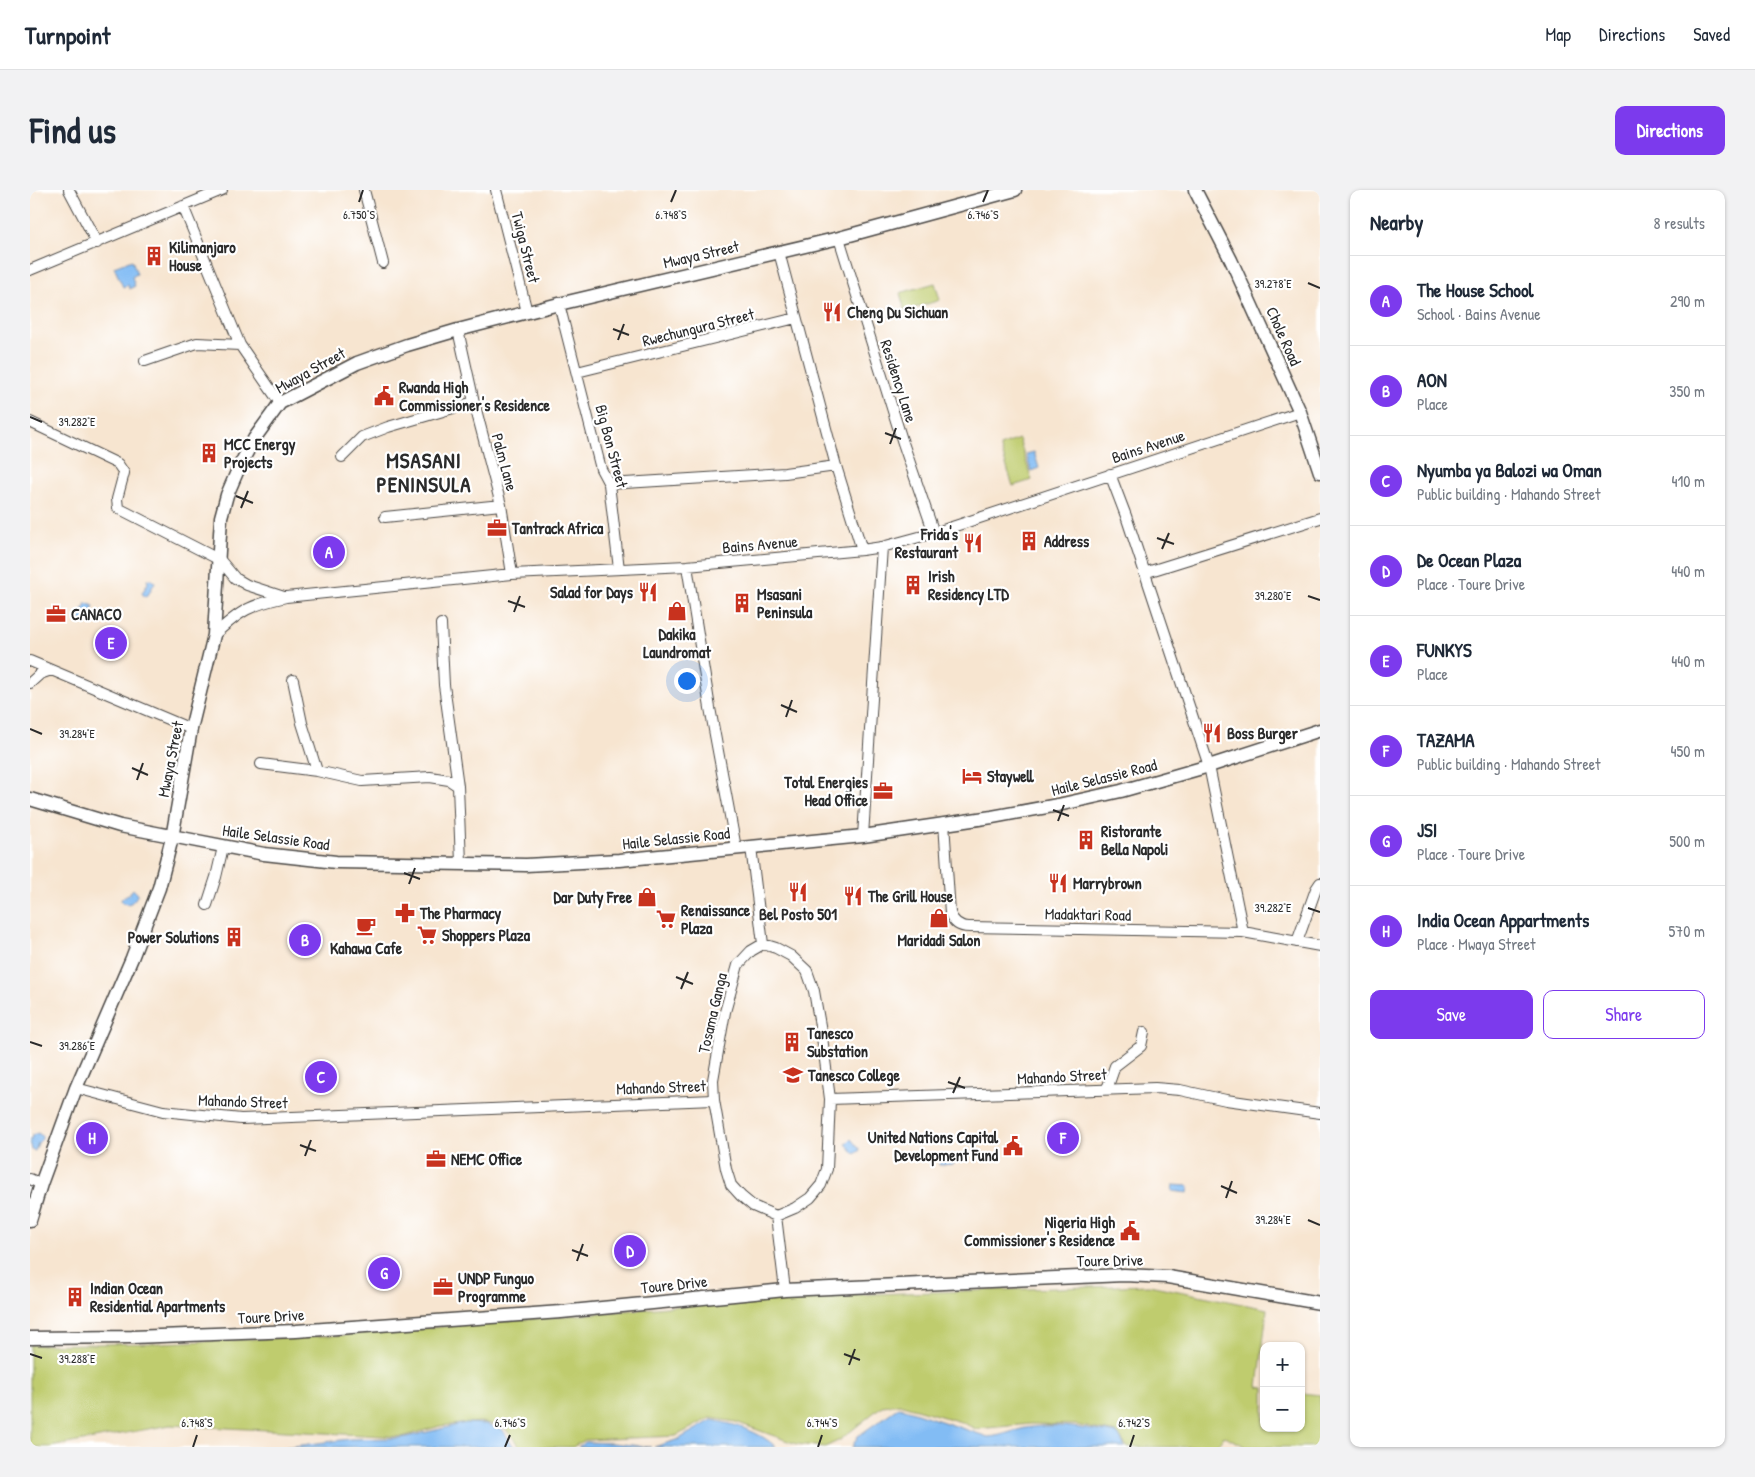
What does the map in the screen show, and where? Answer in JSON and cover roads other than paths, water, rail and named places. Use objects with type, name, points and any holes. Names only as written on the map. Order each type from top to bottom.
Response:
[{"type":"street","points":[[69,190],[97,243]]},
{"type":"street","points":[[30,270],[222,190]]},
{"type":"street","points":[[364,190],[383,263]]},
{"type":"street","name":"Twiga Street","points":[[496,190],[527,312]]},
{"type":"street","name":"Mwaya Street","points":[[30,1220],[35,1182],[132,958],[159,888],[172,838],[191,730],[214,635],[220,560],[221,517],[227,495],[240,465],[254,439],[280,403],[358,363],[407,344],[559,304],[839,238],[1014,190]]},
{"type":"street","name":"Chole Road","points":[[1195,190],[1232,260],[1300,412],[1318,454],[1320,472]]},
{"type":"street","points":[[183,206],[240,345],[280,403]]},
{"type":"street","name":"Residency Lane","points":[[839,238],[902,440],[934,533]]},
{"type":"street","points":[[779,252],[836,466],[862,550]]},
{"type":"street","name":"Big Bon Street","points":[[559,304],[601,469],[609,484],[619,568]]},
{"type":"street","name":"Rwechungura Street","points":[[577,372],[796,318]]},
{"type":"street","name":"Palm Lane","points":[[458,330],[474,402],[502,505],[512,574]]},
{"type":"street","points":[[144,361],[197,343],[240,345]]},
{"type":"street","points":[[342,457],[362,437],[388,427],[474,402]]},
{"type":"street","name":"Bains Avenue","points":[[214,635],[236,615],[247,608],[286,597],[512,574],[687,566],[882,547],[934,533],[1300,412]]},
{"type":"street","points":[[30,422],[118,464],[124,473],[116,504],[118,508],[220,560],[235,578],[246,585],[286,597]]},
{"type":"street","points":[[609,484],[785,473],[836,466]]},
{"type":"street","points":[[1110,474],[1126,516],[1209,766],[1243,932]]},
{"type":"street","points":[[385,517],[502,505]]},
{"type":"street","points":[[1144,573],[1320,518]]},
{"type":"street","points":[[864,836],[882,547]]},
{"type":"street","points":[[687,566],[736,848]]},
{"type":"street","points":[[441,624],[444,685],[458,786],[461,863]]},
{"type":"street","points":[[30,661],[191,730]]},
{"type":"street","points":[[30,683],[40,674],[51,670]]},
{"type":"street","points":[[293,680],[302,723],[317,771]]},
{"type":"street","name":"Haile Selassie Road","points":[[30,799],[120,826],[172,838],[264,854],[336,862],[535,864],[627,859],[864,836],[1058,805],[1121,791],[1209,766],[1320,730]]},
{"type":"street","points":[[261,764],[317,771],[362,781],[430,777],[449,780],[458,786]]},
{"type":"street","name":"Madaktari Road","points":[[944,823],[950,913],[954,922],[959,925],[969,927],[1243,932],[1320,946]]},
{"type":"street","points":[[207,905],[223,847]]},
{"type":"street","points":[[750,847],[762,944],[776,948],[791,956],[807,971],[818,1009],[830,1099],[827,1169],[821,1185],[810,1198],[795,1208],[776,1216],[785,1290]]},
{"type":"street","points":[[1297,942],[1316,889],[1320,883]]},
{"type":"street","name":"Tosama Ganga","points":[[714,1100],[713,1080],[725,1012],[738,965],[751,951],[762,944]]},
{"type":"street","points":[[1106,1089],[1115,1066],[1140,1046],[1144,1032]]},
{"type":"street","name":"Mahando Street","points":[[76,1088],[162,1111],[241,1119],[714,1100],[726,1169],[731,1185],[754,1206],[776,1216]]},
{"type":"street","name":"Mahando Street","points":[[830,1099],[1155,1088],[1175,1089],[1226,1100],[1320,1113]]},
{"type":"street","name":"Toure Drive","points":[[30,1338],[132,1337],[296,1331],[561,1312],[785,1290],[1124,1275],[1168,1277],[1320,1303]]},
{"type":"water","points":[[132,260],[137,274],[132,277],[135,286],[129,289],[128,285],[123,287],[114,267]]},
{"type":"water","points":[[1034,452],[1039,468],[1031,471],[1026,454]]},
{"type":"water","points":[[150,579],[155,582],[145,597],[142,593],[148,583],[147,580]]},
{"type":"water","points":[[86,603],[94,606],[86,624],[79,621]]},
{"type":"water","points":[[133,889],[138,894],[133,901],[126,904],[121,901],[122,898]]},
{"type":"water","points":[[38,1133],[42,1136],[42,1139],[35,1151],[32,1150],[30,1140],[33,1135]]},
{"type":"water","points":[[851,1139],[860,1150],[855,1154],[846,1144]]},
{"type":"water","points":[[939,1157],[954,1157],[954,1164],[939,1165]]},
{"type":"water","points":[[1173,1185],[1189,1186],[1188,1193],[1172,1191]]},
{"type":"water","points":[[899,1407],[988,1437],[1027,1428],[1065,1426],[1118,1434],[1125,1447],[852,1447],[858,1436]]},
{"type":"water","points":[[712,1420],[746,1429],[769,1441],[776,1447],[654,1447],[679,1439]]},
{"type":"water","points":[[466,1423],[486,1424],[502,1429],[514,1447],[286,1447],[349,1439],[402,1438]]},
{"type":"water","points":[[585,1442],[612,1443],[651,1447],[578,1447]]},
{"type":"place","name":"Kilimanjaro House","points":[[154,256]]},
{"type":"place","name":"Cheng Du Sichuan","points":[[832,312]]},
{"type":"place","name":"Rwanda High Commissioner's Residence","points":[[384,396]]},
{"type":"place","name":"MCC Energy Projects","points":[[209,453]]},
{"type":"place","name":"Tantrack Africa","points":[[497,528]]},
{"type":"place","name":"Address","points":[[1029,541]]},
{"type":"place","name":"Frida's Restaurant","points":[[973,543]]},
{"type":"place","name":"The House School","points":[[329,552]]},
{"type":"place","name":"Irish Residency LTD","points":[[913,585]]},
{"type":"place","name":"Salad for Days","points":[[648,592]]},
{"type":"place","name":"Msasani Peninsula","points":[[742,603]]},
{"type":"place","name":"Dakika Laundromat","points":[[677,611]]},
{"type":"place","name":"CANACO","points":[[56,614]]},
{"type":"place","name":"FUNKYS","points":[[111,643]]},
{"type":"place","name":"Boss Burger","points":[[1212,733]]},
{"type":"place","name":"Staywell","points":[[972,776]]},
{"type":"place","name":"Total Energies Head Office","points":[[883,791]]},
{"type":"place","name":"Ristorante Bella Napoli","points":[[1086,840]]},
{"type":"place","name":"Marrybrown","points":[[1058,883]]},
{"type":"place","name":"Bel Posto 501","points":[[798,892]]},
{"type":"place","name":"The Grill House","points":[[853,896]]},
{"type":"place","name":"Dar Duty Free","points":[[647,897]]},
{"type":"place","name":"The Pharmacy","points":[[405,913]]},
{"type":"place","name":"Maridadi Salon","points":[[939,918]]},
{"type":"place","name":"Renaissance Plaza","points":[[666,919]]},
{"type":"place","name":"Kahawa Cafe","points":[[366,926]]},
{"type":"place","name":"Shoppers Plaza","points":[[427,935]]},
{"type":"place","name":"Power Solutions","points":[[234,937]]},
{"type":"place","name":"AON","points":[[305,940]]},
{"type":"place","name":"Tanesco Substation","points":[[792,1042]]},
{"type":"place","name":"Tanesco College","points":[[793,1075]]},
{"type":"place","name":"Nyumba ya Balozi wa Oman","points":[[321,1077]]},
{"type":"place","name":"India Ocean Appartments","points":[[92,1138]]},
{"type":"place","name":"TAZAMA","points":[[1063,1138]]},
{"type":"place","name":"United Nations Capital Development Fund","points":[[1013,1146]]},
{"type":"place","name":"NEMC Office","points":[[436,1159]]},
{"type":"place","name":"Nigeria High Commissioner's Residence","points":[[1130,1231]]},
{"type":"place","name":"De Ocean Plaza","points":[[630,1251]]},
{"type":"place","name":"JSI","points":[[384,1273]]},
{"type":"place","name":"UNDP Funguo Programme","points":[[443,1287]]},
{"type":"place","name":"Indian Ocean Residential Apartments","points":[[75,1297]]},
{"type":"district","name":"MSASANI PENINSULA","points":[[424,472]]}]
